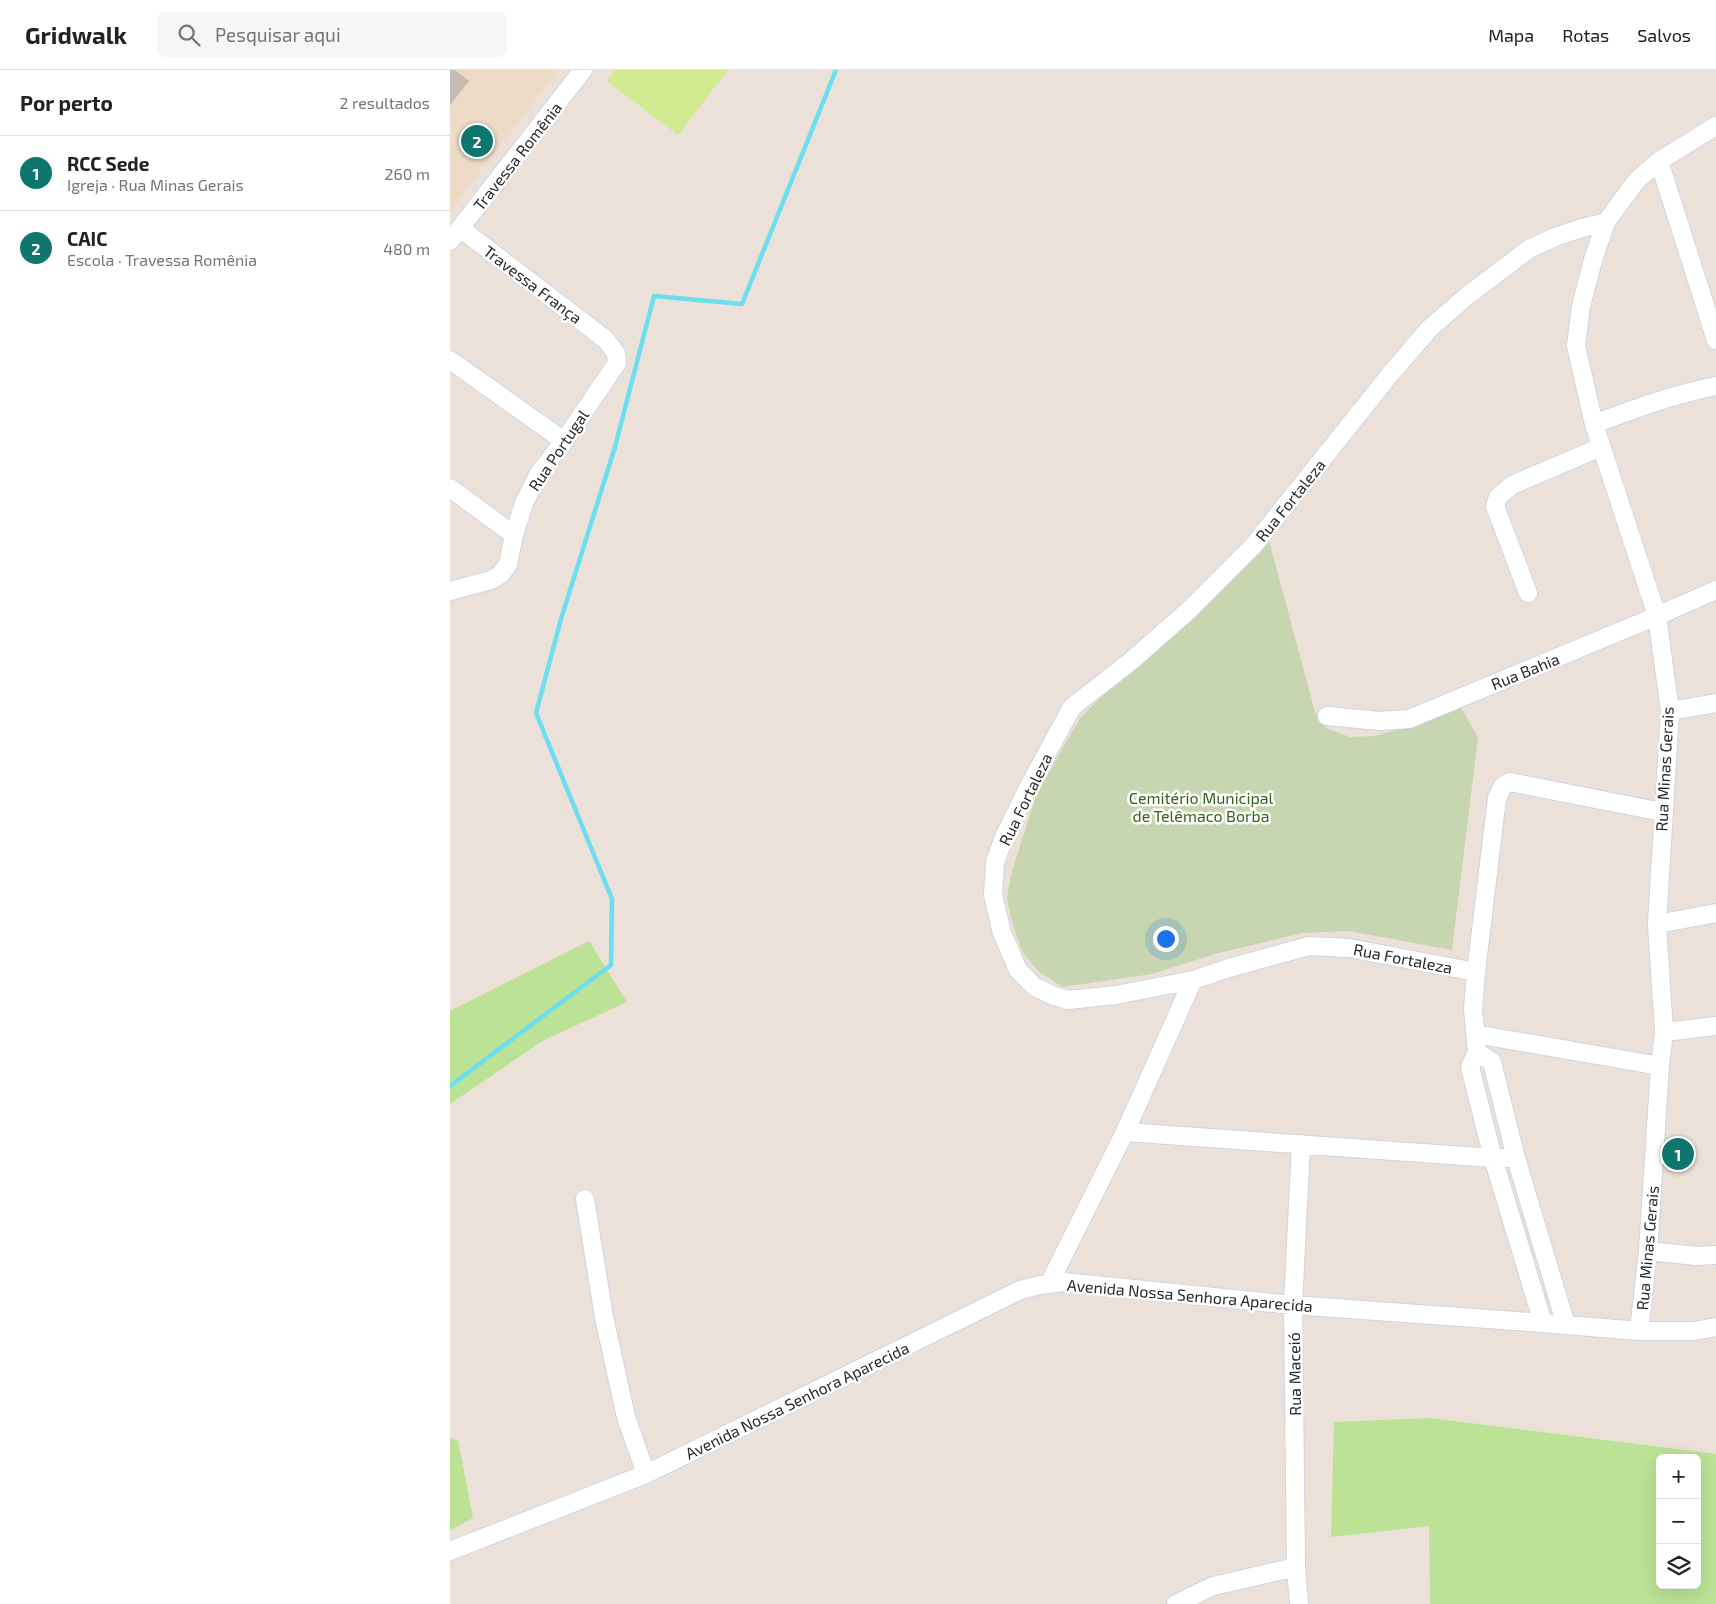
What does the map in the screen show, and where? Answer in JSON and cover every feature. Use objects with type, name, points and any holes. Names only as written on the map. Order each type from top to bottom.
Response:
[{"type":"street","name":"Travessa Romênia","points":[[455,235],[583,70]]},
{"type":"street","name":"Rua Minas Gerais","points":[[1639,1331],[1648,1251],[1660,1066],[1664,1032],[1657,924],[1662,812],[1670,711],[1657,616],[1594,424],[1576,346],[1581,306],[1593,260],[1606,222],[1637,180],[1658,162],[1716,126]]},
{"type":"street","points":[[1658,162],[1716,340]]},
{"type":"street","name":"Rua Fortaleza","points":[[1606,222],[1555,237],[1529,250],[1467,296],[1430,328],[1392,372],[1253,546],[1189,610],[1072,707],[1005,835],[995,862],[994,896],[1002,932],[1018,970],[1035,987],[1068,1000],[1116,995],[1193,980],[1228,968],[1309,946],[1349,948],[1476,972],[1497,798],[1503,786],[1510,782],[1662,812]]},
{"type":"street","name":"Travessa França","points":[[455,235],[605,339]]},
{"type":"street","name":"Rua Portugal","points":[[450,591],[491,580],[501,574],[508,564],[514,535],[524,503],[538,475],[617,364],[616,353],[605,339]]},
{"type":"street","points":[[450,360],[564,441]]},
{"type":"street","points":[[1594,424],[1651,403],[1694,390],[1716,386]]},
{"type":"street","points":[[1528,593],[1494,506],[1498,497],[1512,485],[1601,447]]},
{"type":"street","points":[[450,488],[514,535]]},
{"type":"street","name":"Rua Bahia","points":[[1327,716],[1380,721],[1409,719],[1716,590]]},
{"type":"street","points":[[1670,711],[1716,702]]},
{"type":"street","points":[[1657,924],[1716,912]]},
{"type":"street","points":[[1476,972],[1473,1009],[1477,1052],[1470,1064],[1471,1074],[1493,1158],[1543,1322]]},
{"type":"street","points":[[1049,1284],[1126,1132],[1193,980]]},
{"type":"street","points":[[1664,1032],[1716,1026]]},
{"type":"street","points":[[1475,1034],[1660,1066]]},
{"type":"street","points":[[1477,1052],[1492,1062],[1516,1158],[1566,1325]]},
{"type":"street","points":[[1126,1132],[1493,1158],[1516,1158]]},
{"type":"street","name":"Rua Maceió","points":[[1299,1604],[1296,1566],[1293,1305],[1301,1144]]},
{"type":"street","points":[[585,1199],[604,1317],[626,1416],[646,1474]]},
{"type":"street","points":[[1648,1251],[1697,1256],[1716,1255]]},
{"type":"street","name":"Avenida Nossa Senhora Aparecida","points":[[450,1551],[646,1474],[1020,1290],[1049,1284],[1064,1282],[1293,1305],[1543,1322],[1639,1331],[1693,1331],[1716,1327]]},
{"type":"street","points":[[1176,1604],[1213,1586],[1296,1566]]},
{"type":"shaded area","points":[[450,70],[558,70],[450,212]]},
{"type":"green space","points":[[615,70],[728,70],[678,135],[607,81]]},
{"type":"green space","name":"Cemitério Municipal de Telêmaco Borba","points":[[1268,537],[1315,712],[1326,728],[1350,737],[1375,736],[1407,727],[1460,706],[1478,737],[1452,950],[1349,931],[1302,933],[1215,954],[1152,974],[1062,987],[1037,970],[1022,951],[1011,919],[1007,898],[1011,875],[1036,795],[1080,718],[1136,662]]},
{"type":"green space","points":[[589,941],[627,1002],[544,1040],[450,1104],[450,1011]]},
{"type":"green space","points":[[1430,1418],[1716,1454],[1716,1604],[1430,1604],[1429,1526],[1331,1537],[1334,1422]]},
{"type":"green space","points":[[450,1438],[458,1440],[473,1518],[450,1530]]},
{"type":"building","points":[[450,70],[455,70],[469,81],[450,105]]},
{"type":"waterway","points":[[450,1086],[611,965],[612,899],[536,713],[561,619],[615,447],[654,296],[742,304],[836,70]]},
{"type":"place","name":"CAIC","points":[[477,141]]},
{"type":"place","name":"RCC Sede","points":[[1678,1154]]}]
